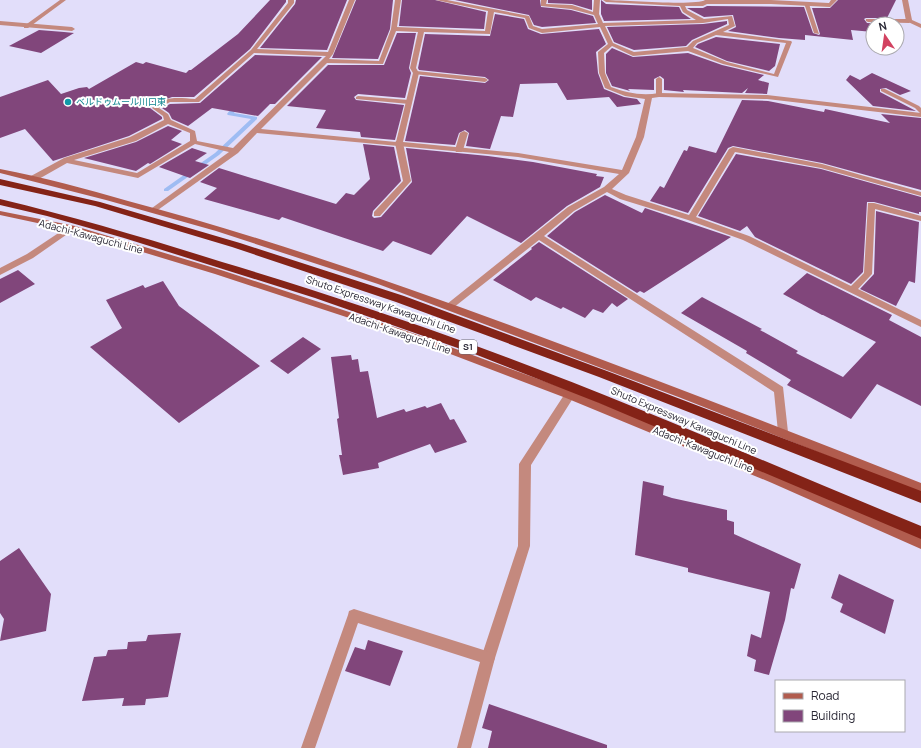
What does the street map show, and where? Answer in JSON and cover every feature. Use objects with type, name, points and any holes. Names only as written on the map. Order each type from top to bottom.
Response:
[{"type":"highway","name":"Shuto Expressway Kawaguchi Line","points":[[0,182],[97,204],[243,247],[400,299],[610,377],[921,497]]},
{"type":"highway","name":"Shuto Expressway Kawaguchi Line","points":[[0,202],[114,232],[318,295],[476,350],[610,403],[921,533]]},
{"type":"main road","points":[[0,171],[34,178],[155,210],[264,242],[450,306],[783,432],[921,488]]},
{"type":"main road","name":"Adachi-Kawaguchi Line","points":[[0,213],[72,228],[218,272],[401,332],[570,395],[776,480],[921,544]]},
{"type":"street","points":[[26,26],[63,0]]},
{"type":"street","points":[[194,142],[193,132],[168,121],[166,115],[155,108],[163,101],[168,99],[197,101],[253,51],[291,3],[291,0]]},
{"type":"street","points":[[155,210],[235,151],[324,61],[330,54],[352,0]]},
{"type":"street","points":[[324,61],[381,63],[394,29],[398,0]]},
{"type":"street","points":[[439,0],[527,17],[531,27],[542,31],[600,25],[703,21],[730,17],[732,26],[694,42],[689,49]]},
{"type":"street","points":[[544,0],[543,5],[572,7],[596,14]]},
{"type":"street","points":[[597,0],[596,14],[600,25],[611,44],[633,54],[689,49],[725,63],[776,76],[789,42],[715,33]]},
{"type":"street","points":[[606,0],[682,5],[702,4],[706,1],[830,5],[834,0]]},
{"type":"street","points":[[905,0],[909,21]]},
{"type":"street","points":[[806,4],[817,33]]},
{"type":"street","points":[[682,5],[686,11],[703,21]]},
{"type":"street","points":[[394,29],[488,32],[491,11]]},
{"type":"street","points":[[905,21],[921,26]]},
{"type":"street","points":[[0,23],[72,29]]},
{"type":"street","points":[[377,214],[407,181],[399,143],[416,73],[413,68],[421,31]]},
{"type":"street","points":[[611,44],[601,52],[602,73],[608,88],[627,95],[649,97],[659,95],[767,97],[921,114]]},
{"type":"street","points":[[253,51],[330,54]]},
{"type":"street","points":[[416,73],[484,80]]},
{"type":"street","points":[[659,78],[659,95]]},
{"type":"street","points":[[883,90],[917,107],[921,114]]},
{"type":"street","points":[[450,306],[540,236],[571,209],[606,189],[625,173],[640,137],[649,97]]},
{"type":"street","points":[[358,98],[409,102]]},
{"type":"street","points":[[34,178],[67,160],[133,139],[168,121]]},
{"type":"street","points":[[256,131],[518,155],[625,173]]},
{"type":"street","points":[[460,150],[464,133]]},
{"type":"street","points":[[67,160],[138,176],[194,142],[235,151]]},
{"type":"street","points":[[691,218],[733,149],[822,166],[921,194]]},
{"type":"street","points":[[606,189],[623,198],[691,218],[746,238],[921,324]]},
{"type":"street","points":[[852,290],[868,274],[871,205],[921,219]]},
{"type":"street","points":[[0,272],[30,256],[72,228]]},
{"type":"street","points":[[540,236],[779,390],[783,432]]},
{"type":"street","points":[[464,748],[488,658],[524,546],[525,464],[570,395]]},
{"type":"street","points":[[308,748],[354,615],[488,658]]},
{"type":"building","points":[[270,0],[286,0],[286,2],[250,49],[194,97],[172,97],[156,103],[150,108],[162,117],[162,119],[129,136],[53,161],[25,129],[0,138],[0,97],[48,80],[61,94],[79,88],[87,87],[89,89],[136,62],[143,64],[146,62],[186,73],[238,34]]},
{"type":"building","points":[[296,0],[347,0],[327,50],[260,48],[295,4]]},
{"type":"building","points":[[356,0],[393,0],[390,29],[378,59],[332,58]]},
{"type":"building","points":[[402,0],[435,0],[486,12],[484,29],[399,26]]},
{"type":"building","points":[[455,0],[540,0],[541,7],[571,10],[593,16],[596,23],[542,27],[534,25],[529,15]]},
{"type":"building","points":[[548,0],[592,0],[592,10],[572,4],[548,3]]},
{"type":"building","points":[[601,0],[606,4],[679,7],[682,13],[691,19],[604,21],[601,14]]},
{"type":"building","points":[[838,0],[896,0],[888,16],[865,16],[865,31],[851,30],[853,40],[805,35],[805,40],[728,31],[736,27],[733,15],[704,17],[687,8],[703,8],[707,6],[804,7],[813,33],[819,35],[820,34],[812,8],[830,8]]},
{"type":"building","points":[[495,14],[524,19],[528,29],[541,34],[599,29],[606,44],[596,52],[598,73],[604,89],[624,97],[637,99],[641,104],[617,107],[609,97],[567,100],[557,83],[520,84],[513,117],[501,116],[490,149],[466,146],[469,133],[465,130],[459,133],[455,145],[405,141],[420,76],[485,83],[489,80],[485,77],[419,70],[418,68],[425,34],[490,36]]},
{"type":"building","points":[[727,21],[727,24],[692,40],[686,46],[634,50],[614,42],[607,27],[703,24]]},
{"type":"building","points":[[39,30],[74,33],[41,53],[9,46]]},
{"type":"building","points":[[397,33],[416,33],[409,68],[411,73],[405,98],[358,94],[354,97],[356,100],[404,105],[395,140],[361,137],[360,132],[316,128],[326,110],[287,106],[328,65],[384,65]]},
{"type":"building","points":[[716,37],[780,44],[775,66],[769,71],[727,61],[695,47],[698,44]]},
{"type":"building","points":[[612,48],[633,57],[688,53],[722,65],[764,75],[758,80],[769,83],[767,94],[745,93],[748,88],[742,93],[683,90],[684,92],[664,90],[664,79],[660,76],[654,79],[654,90],[628,89],[630,91],[612,86],[606,73],[606,54]]},
{"type":"building","points":[[255,55],[322,57],[275,104],[270,104],[258,116],[212,108],[188,126],[172,119],[169,113],[162,108],[170,104],[200,103]]},
{"type":"building","points":[[872,73],[911,91],[900,95],[886,88],[880,89],[880,92],[916,111],[873,106],[846,80],[850,75],[860,80]]},
{"type":"building","points":[[742,100],[768,101],[824,112],[825,109],[890,123],[881,114],[921,118],[921,190],[822,163],[733,146],[728,148],[688,213],[650,201],[660,186],[664,188],[684,150],[687,151],[689,146],[716,153]]},
{"type":"building","points":[[168,126],[182,131],[171,140],[182,144],[136,171],[84,158],[136,142]]},
{"type":"building","points":[[363,144],[394,147],[401,181],[373,211],[372,216],[374,218],[381,217],[412,182],[406,148],[533,162],[597,174],[596,176],[604,177],[600,187],[567,206],[521,243],[467,216],[431,255],[393,241],[383,251],[282,217],[279,220],[204,199],[217,188],[200,182],[219,168],[336,204],[346,193],[354,195],[370,179]]},
{"type":"building","points":[[192,148],[207,153],[195,161],[209,165],[190,178],[159,167]]},
{"type":"building","points":[[736,154],[821,169],[921,197],[921,212],[919,212],[919,214],[874,202],[867,202],[863,272],[851,284],[755,237],[747,226],[740,231],[698,216]]},
{"type":"building","points":[[605,195],[642,213],[645,208],[731,237],[644,293],[640,291],[637,293],[547,236],[575,212]]},
{"type":"building","points":[[876,211],[919,222],[915,283],[909,281],[896,306],[860,289],[874,274]]},
{"type":"building","points":[[539,242],[628,299],[617,307],[612,303],[603,313],[593,309],[585,318],[563,307],[561,309],[536,297],[531,301],[493,280]]},
{"type":"building","points":[[18,270],[35,284],[0,303],[0,279]]},
{"type":"building","points":[[807,273],[892,315],[889,320],[921,337],[921,406],[877,384],[851,419],[787,385],[791,380],[746,353],[747,351],[681,313],[702,297],[762,329],[760,330],[798,351],[796,353],[843,377],[876,342],[783,294]]},
{"type":"building","points":[[163,281],[179,306],[260,366],[179,423],[90,347],[122,328],[106,300],[143,285],[145,288]]},
{"type":"building","points":[[303,337],[321,349],[288,374],[270,361]]},
{"type":"building","points":[[351,355],[352,360],[358,359],[360,372],[368,371],[377,418],[404,409],[406,412],[425,406],[427,408],[441,403],[450,420],[454,419],[467,442],[435,453],[430,444],[378,463],[379,468],[343,475],[339,455],[342,455],[337,419],[339,418],[331,357]]},
{"type":"building","points":[[643,481],[664,486],[663,495],[727,510],[727,520],[734,522],[734,534],[801,564],[794,589],[791,588],[785,620],[769,675],[754,671],[756,660],[747,656],[751,634],[761,638],[770,592],[688,572],[688,568],[635,555]]},
{"type":"building","points":[[19,548],[51,594],[46,631],[0,641],[4,619],[0,613],[0,561]]},
{"type":"building","points":[[839,574],[894,600],[885,634],[840,612],[843,604],[831,598]]},
{"type":"building","points":[[181,633],[168,697],[146,699],[145,705],[122,706],[124,698],[82,701],[94,657],[106,656],[108,650],[127,649],[128,642],[146,641],[148,635]]},
{"type":"building","points":[[368,640],[403,651],[390,686],[345,671],[355,647],[365,650]]},
{"type":"building","points":[[489,704],[607,745],[607,748],[488,748],[492,731],[482,728]]},
{"type":"waterway","points":[[166,190],[217,154],[255,118],[230,114],[238,103]]},
{"type":"place","name":"ベルドゥムール川口東","points":[[68,102]]}]
